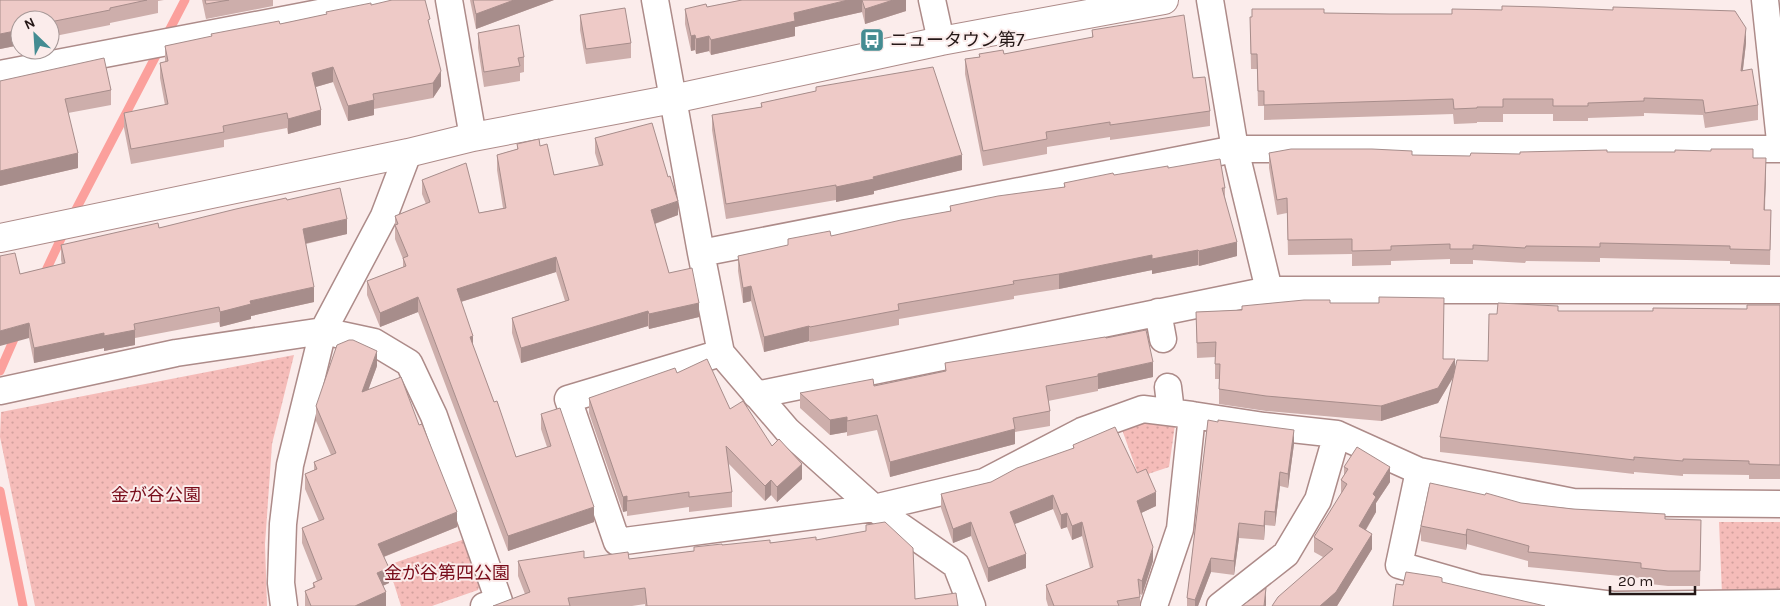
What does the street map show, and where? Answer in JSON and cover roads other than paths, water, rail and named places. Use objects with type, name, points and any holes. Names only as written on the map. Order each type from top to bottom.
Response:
[{"type":"street","points":[[0,74],[387,0]]},
{"type":"street","points":[[449,0],[474,137]]},
{"type":"street","points":[[655,0],[721,353],[787,430],[874,508],[956,565],[972,606]]},
{"type":"street","points":[[932,0],[941,41]]},
{"type":"street","points":[[0,238],[408,153],[474,137],[673,99],[941,41],[1164,0]]},
{"type":"street","points":[[1210,0],[1235,149],[1269,290]]},
{"type":"street","points":[[1765,0],[1780,141]]},
{"type":"street","points":[[701,253],[1235,149],[1780,149]]},
{"type":"street","points":[[284,606],[281,583],[282,524],[290,465],[323,331],[384,216],[408,153]]},
{"type":"street","points":[[756,395],[1269,290],[1780,290]]},
{"type":"street","points":[[1158,312],[1163,339]]},
{"type":"street","points":[[0,390],[176,353],[323,331],[374,342],[409,363],[434,416],[499,601],[484,606]]},
{"type":"street","points":[[721,353],[568,399],[617,542],[874,508],[984,482],[1082,430],[1143,409],[1177,405],[1264,426],[1338,434],[1419,471],[1573,502],[1780,504]]},
{"type":"street","points":[[1154,606],[1180,529],[1177,405]]},
{"type":"street","points":[[1220,606],[1286,554],[1318,500],[1338,434]]},
{"type":"street","points":[[1419,471],[1399,565],[1478,588],[1613,605],[1780,603]]},
{"type":"waterway","points":[[71,219],[185,0]]},
{"type":"waterway","points":[[43,277],[65,230]]},
{"type":"waterway","points":[[0,371],[17,332]]},
{"type":"waterway","points":[[0,491],[23,606]]},
{"type":"place","name":"ニュータウン第7","points":[[872,40]]},
{"type":"park label","name":"金が谷公園","points":[[156,495]]},
{"type":"park label","name":"金が谷第四公園","points":[[447,573]]}]
